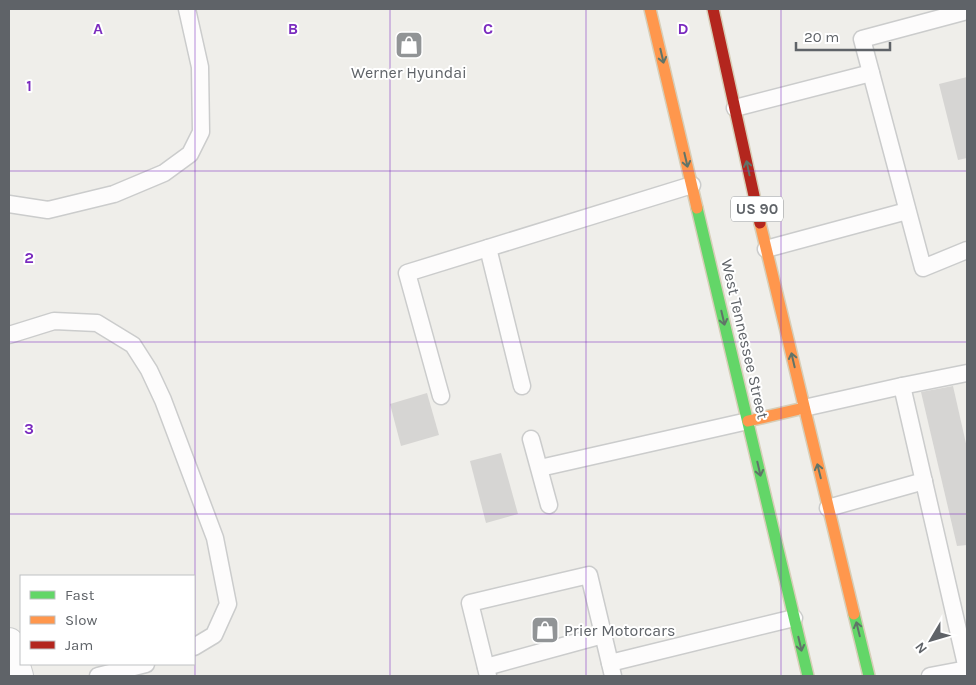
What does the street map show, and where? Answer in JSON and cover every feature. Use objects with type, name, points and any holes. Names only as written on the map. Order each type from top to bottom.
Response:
[{"type":"main road","name":"West Tennessee Street","points":[[650,9],[808,676]]},
{"type":"main road","name":"US 90","points":[[713,9],[766,249],[869,676]]},
{"type":"main road","points":[[748,421],[804,408]]},
{"type":"street","points":[[9,642],[19,676]]},
{"type":"lane","points":[[9,204],[48,210],[114,194],[164,173],[190,154],[201,132],[200,67],[188,9]]},
{"type":"lane","points":[[967,11],[862,39],[923,268],[967,250]]},
{"type":"lane","points":[[735,108],[871,73]]},
{"type":"lane","points":[[441,396],[407,273],[692,185]]},
{"type":"lane","points":[[766,249],[907,211]]},
{"type":"lane","points":[[488,248],[522,386]]},
{"type":"lane","points":[[9,336],[54,321],[97,323],[133,346],[149,370],[163,400],[215,538],[228,604],[214,635],[195,646]]},
{"type":"lane","points":[[804,408],[967,373]]},
{"type":"lane","points":[[902,386],[967,669],[930,676]]},
{"type":"lane","points":[[540,468],[748,421]]},
{"type":"lane","points":[[531,439],[549,505]]},
{"type":"lane","points":[[828,508],[924,481]]},
{"type":"lane","points":[[603,635],[487,672],[470,603],[589,575],[603,635],[611,670],[794,618]]},
{"type":"lane","points":[[98,676],[142,665]]},
{"type":"building","points":[[967,77],[967,158],[958,160],[939,84]]},
{"type":"building","points":[[953,386],[967,448],[967,545],[957,546],[921,392]]},
{"type":"building","points":[[427,393],[439,435],[401,446],[390,404]]},
{"type":"building","points":[[501,453],[518,514],[486,523],[470,461]]},
{"type":"traffic: fast","points":[[697,208],[808,676]]},
{"type":"traffic: fast","points":[[854,614],[869,676]]},
{"type":"traffic: slow","points":[[650,9],[697,208]]},
{"type":"traffic: slow","points":[[760,223],[854,614]]},
{"type":"traffic: slow","points":[[748,421],[804,408]]},
{"type":"traffic: jam","points":[[713,9],[760,223]]},
{"type":"place","name":"Werner Hyundai","points":[[409,45]]},
{"type":"place","name":"Prier Motorcars","points":[[545,630]]}]
